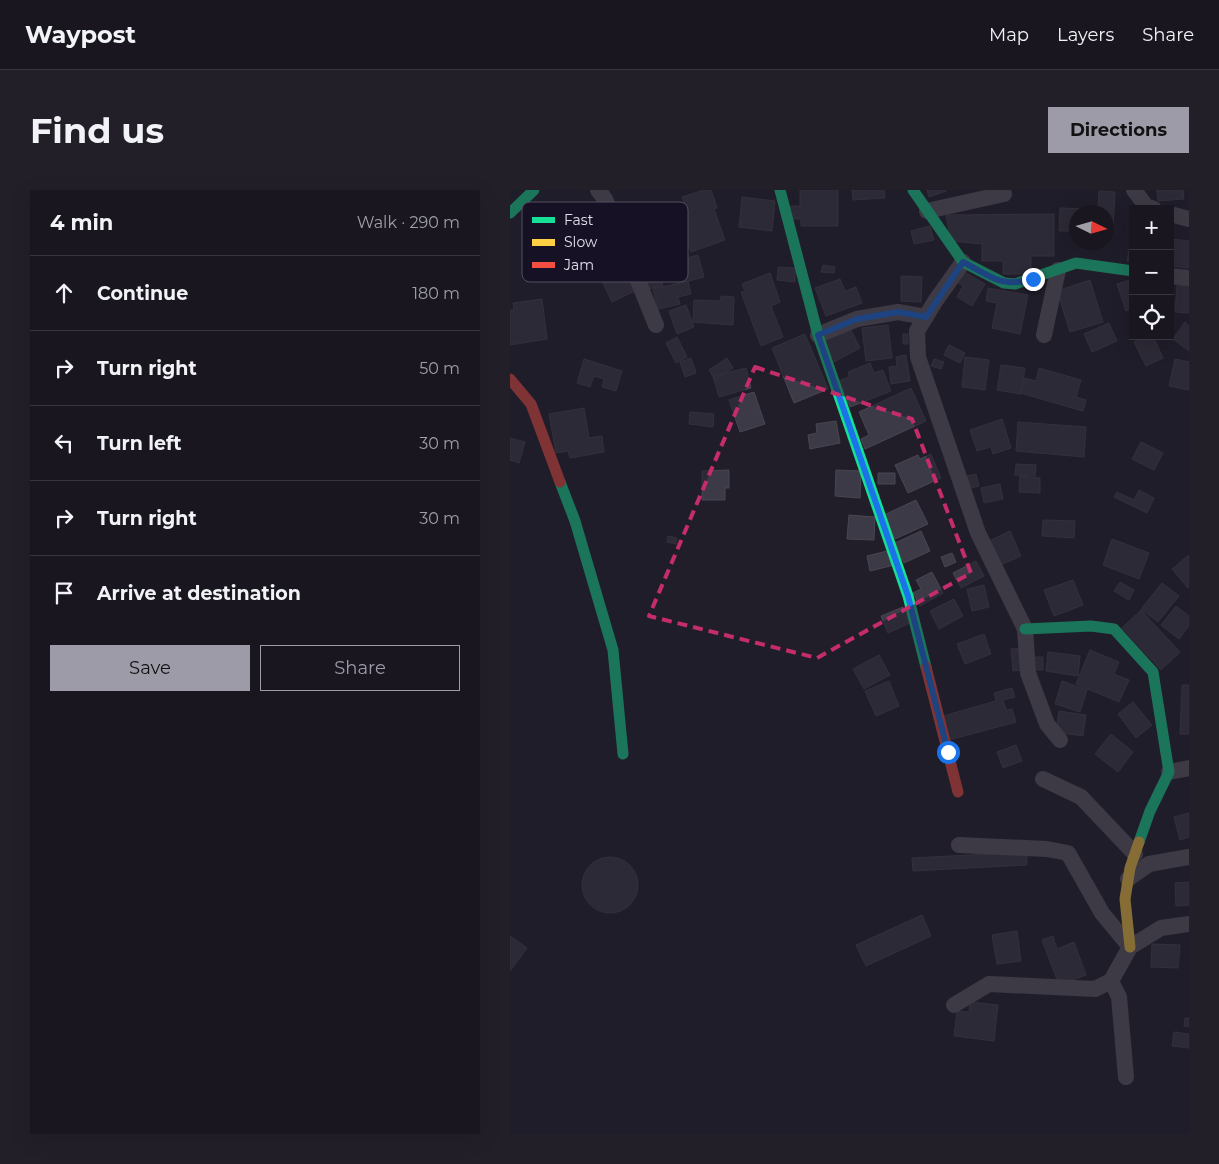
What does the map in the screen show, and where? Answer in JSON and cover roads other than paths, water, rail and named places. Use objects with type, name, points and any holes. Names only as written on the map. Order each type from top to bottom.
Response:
[{"type":"street","points":[[510,213],[534,190]]},
{"type":"street","points":[[598,190],[606,202]]},
{"type":"street","points":[[780,190],[818,335],[908,596],[958,792]]},
{"type":"street","points":[[912,190],[963,262],[1004,283],[1015,284],[1076,264],[1129,271]]},
{"type":"street","points":[[1134,190],[1145,205]]},
{"type":"street","points":[[927,211],[1004,194]]},
{"type":"street","points":[[1174,215],[1189,219]]},
{"type":"street","points":[[963,262],[918,331],[918,357],[978,533],[1025,629],[1028,673],[1047,724],[1060,740]]},
{"type":"street","points":[[1044,335],[1058,270]]},
{"type":"street","points":[[1174,276],[1189,278]]},
{"type":"street","points":[[639,282],[656,325]]},
{"type":"street","points":[[818,335],[857,319],[898,312],[926,317]]},
{"type":"street","points":[[510,380],[531,404],[575,521],[613,650],[623,754]]},
{"type":"street","points":[[1025,629],[1091,626],[1114,629],[1153,672],[1168,772],[1150,811],[1128,879],[1125,899],[1130,947]]},
{"type":"street","points":[[1168,772],[1189,768]]},
{"type":"street","points":[[1043,779],[1082,797],[1135,854]]},
{"type":"street","points":[[959,845],[1068,853],[1102,913],[1130,947]]},
{"type":"street","points":[[1128,879],[1149,864],[1189,857]]},
{"type":"street","points":[[954,1005],[989,984],[1095,989],[1111,980],[1130,947],[1161,928],[1189,924]]},
{"type":"street","points":[[1111,980],[1120,997],[1126,1077]]}]
